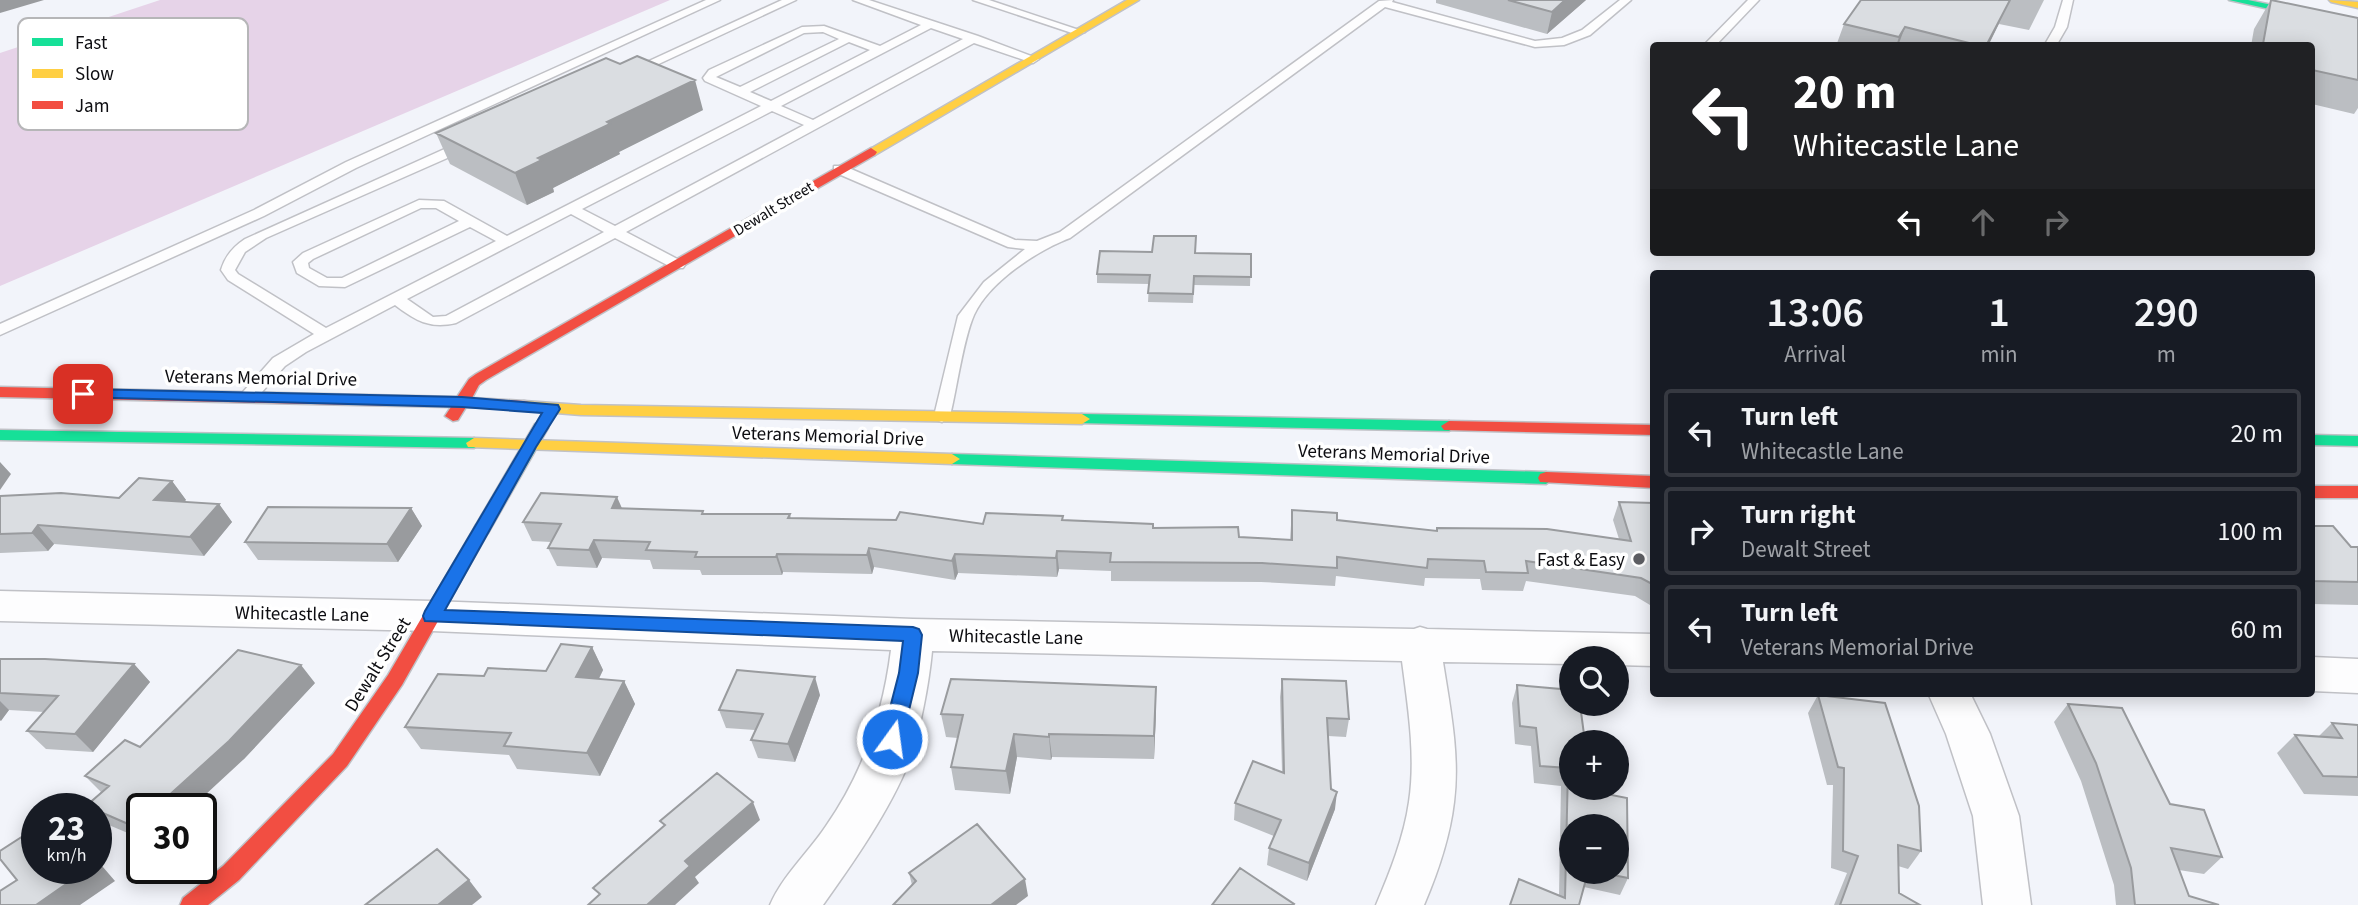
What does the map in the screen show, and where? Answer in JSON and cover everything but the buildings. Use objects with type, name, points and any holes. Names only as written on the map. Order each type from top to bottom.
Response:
[{"type":"main road","name":"Dewalt Street","points":[[436,442],[474,382],[481,377],[1134,0]]},
{"type":"main road","points":[[2234,0],[2358,26]]},
{"type":"main road","points":[[2334,0],[2358,5]]},
{"type":"main road","name":"Veterans Memorial Drive","points":[[0,392],[462,402],[553,409],[942,416],[1110,430],[1650,430]]},
{"type":"main road","name":"Dewalt Street","points":[[191,905],[231,873],[340,760],[395,680],[528,446],[553,409]]},
{"type":"main road","points":[[1108,465],[1110,430]]},
{"type":"main road","name":"Veterans Memorial Drive","points":[[0,435],[436,442],[1650,482]]},
{"type":"main road","points":[[2315,440],[2358,441]]},
{"type":"main road","points":[[2315,492],[2358,492]]},
{"type":"street","name":"Whitecastle Lane","points":[[0,606],[432,616],[913,635],[1419,643],[1650,650]]},
{"type":"street","points":[[793,905],[844,840],[887,761],[909,673],[913,635]]},
{"type":"street","points":[[1401,905],[1415,871],[1433,793],[1430,714],[1419,643]]},
{"type":"street","points":[[2315,674],[2358,676]]},
{"type":"street","points":[[1951,697],[1968,734],[1996,816],[2007,905]]},
{"type":"lane","points":[[0,330],[259,212],[351,164],[715,0]]},
{"type":"lane","points":[[618,77],[791,0]]},
{"type":"lane","points":[[858,0],[1033,59]]},
{"type":"lane","points":[[978,0],[1079,32]]},
{"type":"lane","points":[[942,416],[966,316],[979,293],[1038,245],[1065,235],[1386,1],[1535,44],[1554,44],[1576,39],[1597,27],[1626,0]]},
{"type":"lane","points":[[1712,42],[1754,0]]},
{"type":"lane","points":[[2052,42],[2061,27],[2068,0]]},
{"type":"lane","points":[[248,397],[279,362],[326,335],[929,25]]},
{"type":"lane","points":[[812,124],[714,83],[709,78],[713,73],[802,30],[814,27],[880,50]]},
{"type":"lane","points":[[738,93],[849,38]]},
{"type":"lane","points":[[397,299],[430,322],[442,323],[462,315],[974,38]]},
{"type":"lane","points":[[326,335],[233,277],[228,270],[231,258],[242,246],[261,235],[478,138]]},
{"type":"lane","points":[[839,169],[1013,244],[1038,245]]},
{"type":"lane","points":[[470,221],[345,282],[324,283],[302,270],[300,262],[308,256],[419,204],[432,202],[439,204],[470,221],[508,242]]},
{"type":"lane","points":[[573,210],[678,265]]},
{"type":"shaded area","points":[[160,0],[670,0],[0,286],[0,53],[18,47],[18,130],[248,130],[248,18],[106,18]]},
{"type":"traffic: fast","points":[[2234,0],[2358,26]]},
{"type":"traffic: fast","points":[[1082,419],[1449,426]]},
{"type":"traffic: fast","points":[[482,529],[540,428]]},
{"type":"traffic: fast","points":[[0,435],[474,443]]},
{"type":"traffic: fast","points":[[2315,440],[2358,441]]},
{"type":"traffic: fast","points":[[952,459],[1546,478]]},
{"type":"traffic: slow","points":[[871,152],[1134,0]]},
{"type":"traffic: slow","points":[[2334,0],[2358,5]]},
{"type":"traffic: slow","points":[[524,406],[581,410],[1082,419]]},
{"type":"traffic: slow","points":[[474,443],[952,459]]},
{"type":"traffic: jam","points":[[453,416],[474,382],[481,377],[871,152]]},
{"type":"traffic: jam","points":[[0,392],[462,402],[524,406]]},
{"type":"traffic: jam","points":[[1449,426],[1650,430]]},
{"type":"traffic: jam","points":[[1546,478],[1650,482]]},
{"type":"traffic: jam","points":[[2315,492],[2358,492]]},
{"type":"traffic: jam","points":[[191,905],[231,873],[340,760],[395,680],[482,529]]},
{"type":"place","name":"Fast & Easy","points":[[1639,559]]},
{"type":"route","points":[[83,394],[462,402],[553,409],[528,446],[432,616],[913,635],[909,673],[892,739]]}]
